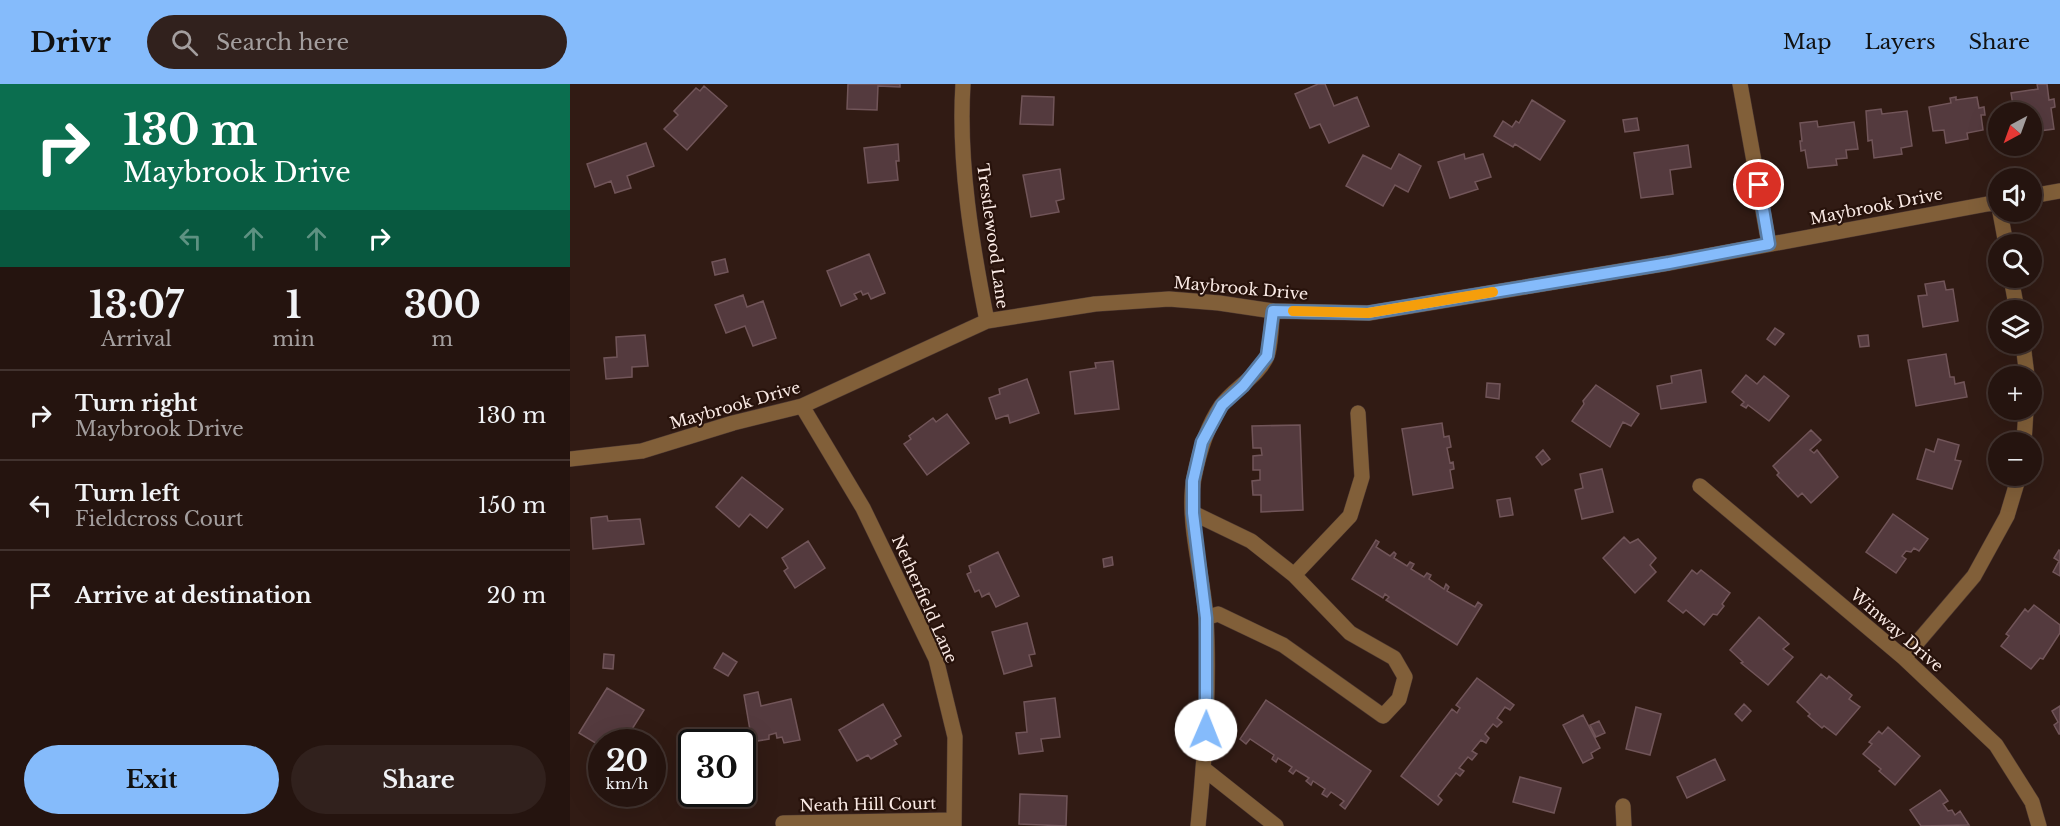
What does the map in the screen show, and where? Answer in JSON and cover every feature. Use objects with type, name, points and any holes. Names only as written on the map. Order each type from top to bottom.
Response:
[{"type":"street","name":"Trestlewood Lane","points":[[963,84],[966,189],[975,262],[987,321]]},
{"type":"street","points":[[1740,84],[1769,244]]},
{"type":"street","points":[[2042,194],[2060,191]]},
{"type":"street","name":"Maybrook Drive","points":[[570,459],[642,451],[733,423],[802,406],[987,321],[1095,304],[1169,299],[1273,311],[1368,313],[1669,263],[1988,204]]},
{"type":"street","points":[[1198,826],[1204,769],[1206,618],[1193,513],[1193,481],[1202,442],[1222,405],[1243,386],[1267,356],[1273,311]]},
{"type":"street","name":"Netherfield Lane","points":[[802,406],[863,508],[936,659],[955,737],[954,823]]},
{"type":"street","points":[[1294,575],[1350,516],[1362,477],[1358,413]]},
{"type":"street","name":"Winway Drive","points":[[1700,486],[1904,658],[1996,745],[2032,802],[2039,826]]},
{"type":"street","points":[[1904,658],[1974,576],[2007,516],[2016,486]]},
{"type":"street","points":[[1193,513],[1251,541],[1294,575],[1350,633],[1394,658],[1405,677],[1399,699],[1383,716],[1283,645],[1218,614],[1206,618]]},
{"type":"street","points":[[1204,769],[1276,826]]},
{"type":"street","points":[[1623,806],[1624,826]]},
{"type":"street","name":"Neath Hill Court","points":[[783,823],[954,823]]},
{"type":"building","points":[[848,84],[900,84],[900,87],[878,86],[877,110],[847,109]]},
{"type":"building","points":[[1318,84],[1325,84],[1334,106],[1357,97],[1369,126],[1329,143],[1320,124],[1310,128],[1295,94]]},
{"type":"building","points":[[2037,84],[2047,84],[2049,100],[2054,99],[2055,107],[2051,108],[2054,129],[2042,131],[2042,102],[2012,102],[2011,93],[2038,89]]},
{"type":"building","points":[[704,86],[727,106],[687,150],[664,129],[678,115],[674,111],[696,88],[700,91]]},
{"type":"building","points":[[1022,96],[1054,97],[1053,125],[1020,124]]},
{"type":"building","points":[[1956,97],[1956,100],[1977,97],[1979,108],[1984,107],[1985,115],[1981,115],[1983,130],[1967,133],[1968,139],[1946,143],[1944,130],[1933,131],[1929,107],[1951,103],[1950,98]]},
{"type":"building","points":[[1532,100],[1565,121],[1540,160],[1515,144],[1513,147],[1494,136],[1503,121],[1512,127],[1516,121],[1519,123]]},
{"type":"building","points":[[1881,109],[1882,114],[1907,111],[1912,146],[1901,148],[1902,154],[1874,158],[1872,140],[1868,141],[1866,111]]},
{"type":"building","points":[[1637,118],[1639,130],[1625,132],[1623,120]]},
{"type":"building","points":[[1817,121],[1818,127],[1854,122],[1858,149],[1846,150],[1847,158],[1836,159],[1837,165],[1808,168],[1805,150],[1801,151],[1800,123]]},
{"type":"building","points":[[646,143],[654,166],[627,176],[631,188],[615,193],[611,181],[595,187],[587,164]]},
{"type":"building","points":[[898,144],[899,161],[896,161],[898,180],[868,183],[864,148]]},
{"type":"building","points":[[1688,145],[1691,167],[1670,170],[1673,194],[1641,198],[1634,153]]},
{"type":"building","points":[[1399,154],[1421,166],[1408,192],[1395,185],[1383,206],[1346,186],[1363,155],[1391,169]]},
{"type":"building","points":[[1464,154],[1465,159],[1483,154],[1491,177],[1475,182],[1478,189],[1450,198],[1438,162]]},
{"type":"building","points":[[1060,169],[1064,199],[1056,201],[1059,212],[1031,217],[1023,175]]},
{"type":"building","points":[[869,254],[885,293],[871,299],[868,293],[863,295],[861,291],[854,294],[857,299],[841,306],[827,271]]},
{"type":"building","points":[[725,259],[728,272],[715,275],[712,262]]},
{"type":"building","points":[[1944,281],[1946,290],[1953,289],[1958,321],[1923,327],[1918,296],[1927,295],[1925,284]]},
{"type":"building","points":[[743,295],[747,307],[763,301],[776,338],[753,346],[745,326],[726,333],[715,305]]},
{"type":"building","points":[[1775,328],[1784,334],[1775,345],[1767,339]]},
{"type":"building","points":[[645,335],[648,366],[632,367],[632,377],[606,379],[604,358],[617,357],[616,337]]},
{"type":"building","points":[[1868,335],[1869,346],[1860,347],[1858,336]]},
{"type":"building","points":[[1946,354],[1950,377],[1954,377],[1955,384],[1964,382],[1967,397],[1916,406],[1908,360]]},
{"type":"building","points":[[1113,361],[1119,409],[1075,414],[1070,372],[1096,368],[1095,363]]},
{"type":"building","points":[[1701,370],[1706,402],[1661,409],[1657,386],[1672,383],[1671,376]]},
{"type":"building","points":[[1746,375],[1757,384],[1764,376],[1789,396],[1769,421],[1748,405],[1746,408],[1741,405],[1744,402],[1732,392]]},
{"type":"building","points":[[1027,379],[1039,413],[1010,423],[1008,415],[996,419],[989,398],[1000,394],[999,389]]},
{"type":"building","points":[[1487,383],[1500,384],[1499,399],[1486,397]]},
{"type":"building","points":[[1596,385],[1639,414],[1631,426],[1623,422],[1610,447],[1572,421],[1584,404],[1583,401]]},
{"type":"building","points":[[947,414],[969,443],[927,475],[904,444],[911,439],[909,436],[933,418],[936,422]]},
{"type":"building","points":[[1442,423],[1444,437],[1449,436],[1451,447],[1447,448],[1450,463],[1453,462],[1454,469],[1450,470],[1453,488],[1413,495],[1402,429]]},
{"type":"building","points":[[1300,425],[1303,510],[1261,512],[1261,495],[1253,495],[1252,481],[1260,480],[1260,470],[1253,470],[1253,456],[1262,455],[1261,448],[1253,448],[1252,426]]},
{"type":"building","points":[[1811,430],[1821,440],[1810,450],[1814,453],[1817,450],[1838,477],[1811,503],[1802,493],[1798,497],[1777,475],[1779,473],[1773,466]]},
{"type":"building","points":[[1938,439],[1959,445],[1955,460],[1961,461],[1952,489],[1917,479],[1926,449],[1934,452]]},
{"type":"building","points":[[1543,450],[1550,459],[1542,465],[1536,457]]},
{"type":"building","points":[[1602,469],[1613,512],[1582,519],[1575,490],[1583,488],[1580,474]]},
{"type":"building","points":[[742,477],[783,509],[767,528],[750,514],[739,527],[716,507]]},
{"type":"building","points":[[1510,498],[1513,515],[1500,517],[1497,500]]},
{"type":"building","points":[[1893,514],[1928,539],[1919,551],[1914,548],[1911,552],[1906,551],[1902,556],[1906,559],[1896,573],[1866,552]]},
{"type":"building","points":[[607,516],[608,521],[640,519],[644,544],[593,549],[591,518]]},
{"type":"building","points":[[1624,537],[1630,543],[1638,539],[1656,558],[1650,565],[1656,572],[1635,593],[1603,558]]},
{"type":"building","points":[[1376,540],[1379,542],[1376,547],[1390,556],[1394,552],[1396,554],[1394,558],[1407,566],[1410,562],[1414,564],[1411,569],[1424,577],[1427,573],[1431,575],[1429,579],[1444,589],[1446,584],[1449,587],[1447,591],[1475,607],[1478,602],[1482,605],[1457,645],[1386,600],[1389,597],[1385,594],[1383,598],[1352,579]]},
{"type":"building","points":[[808,541],[825,568],[795,588],[784,571],[788,568],[782,558]]},
{"type":"building","points":[[2059,550],[2060,576],[2053,572],[2059,561],[2054,558]]},
{"type":"building","points":[[998,552],[1019,596],[996,607],[989,593],[982,597],[979,590],[975,592],[967,574],[971,572],[969,566]]},
{"type":"building","points":[[1112,557],[1113,565],[1104,567],[1103,559]]},
{"type":"building","points":[[1692,570],[1697,574],[1701,570],[1730,593],[1717,615],[1713,614],[1704,625],[1686,610],[1683,613],[1668,601]]},
{"type":"building","points":[[2034,605],[2060,625],[2060,633],[2043,659],[2040,658],[2031,669],[2001,646],[2009,636],[2006,634],[2025,609],[2028,612]]},
{"type":"building","points":[[1759,617],[1789,644],[1783,649],[1793,657],[1768,685],[1741,663],[1743,662],[1730,650]]},
{"type":"building","points":[[1027,623],[1035,654],[1029,655],[1032,666],[1004,674],[992,632]]},
{"type":"building","points":[[723,653],[737,662],[728,676],[714,668]]},
{"type":"building","points":[[604,654],[614,655],[613,669],[603,668]]},
{"type":"building","points":[[1821,674],[1827,679],[1829,676],[1852,695],[1849,699],[1860,707],[1836,735],[1824,726],[1822,728],[1797,702]]},
{"type":"building","points":[[1477,678],[1514,705],[1510,710],[1505,707],[1497,718],[1502,722],[1497,727],[1493,724],[1485,734],[1489,738],[1486,743],[1481,740],[1472,751],[1477,754],[1472,760],[1468,757],[1459,768],[1464,771],[1460,776],[1456,773],[1438,796],[1442,800],[1438,805],[1401,776],[1452,709],[1457,713],[1460,708],[1456,705]]},
{"type":"building","points":[[607,688],[644,710],[632,729],[588,729],[588,738],[579,733]]},
{"type":"building","points":[[758,692],[761,706],[791,699],[800,740],[784,743],[782,737],[777,738],[776,733],[769,735],[769,739],[756,741],[756,729],[750,729],[744,695]]},
{"type":"building","points":[[1055,698],[1060,737],[1041,739],[1043,751],[1019,754],[1016,733],[1027,732],[1024,702]]},
{"type":"building","points":[[1266,700],[1371,771],[1345,809],[1340,805],[1344,801],[1331,792],[1327,797],[1322,794],[1325,789],[1313,781],[1311,785],[1306,781],[1309,778],[1296,770],[1293,774],[1289,771],[1292,767],[1278,758],[1276,762],[1272,759],[1274,755],[1250,739],[1246,744],[1240,739]]},
{"type":"building","points":[[883,704],[901,736],[894,740],[897,744],[871,759],[868,755],[857,761],[839,730]]},
{"type":"building","points":[[1744,704],[1751,711],[1742,721],[1735,714]]},
{"type":"building","points":[[2060,706],[2059,734],[2054,725],[2058,722],[2052,711]]},
{"type":"building","points":[[1636,707],[1661,714],[1650,755],[1626,749]]},
{"type":"building","points":[[1583,715],[1600,748],[1591,753],[1593,758],[1583,763],[1563,725]]},
{"type":"building","points":[[1599,721],[1605,733],[1596,737],[1590,725]]},
{"type":"building","points":[[1888,727],[1920,756],[1895,785],[1863,754],[1872,744],[1869,742],[1879,731],[1882,734]]},
{"type":"building","points":[[1715,759],[1725,780],[1687,798],[1677,777]]},
{"type":"building","points":[[1520,777],[1561,788],[1554,813],[1513,802]]},
{"type":"building","points":[[1940,790],[1948,801],[1943,804],[1948,811],[1952,810],[1955,815],[1960,811],[1969,825],[1921,826],[1910,810]]},
{"type":"building","points":[[1020,794],[1067,796],[1066,826],[1019,824]]},
{"type":"slow traffic","points":[[1293,311],[1368,313],[1493,292]]},
{"type":"route","points":[[1206,730],[1206,618],[1193,513],[1193,481],[1202,442],[1222,405],[1243,386],[1267,356],[1273,311],[1368,313],[1769,244],[1759,185]]}]
